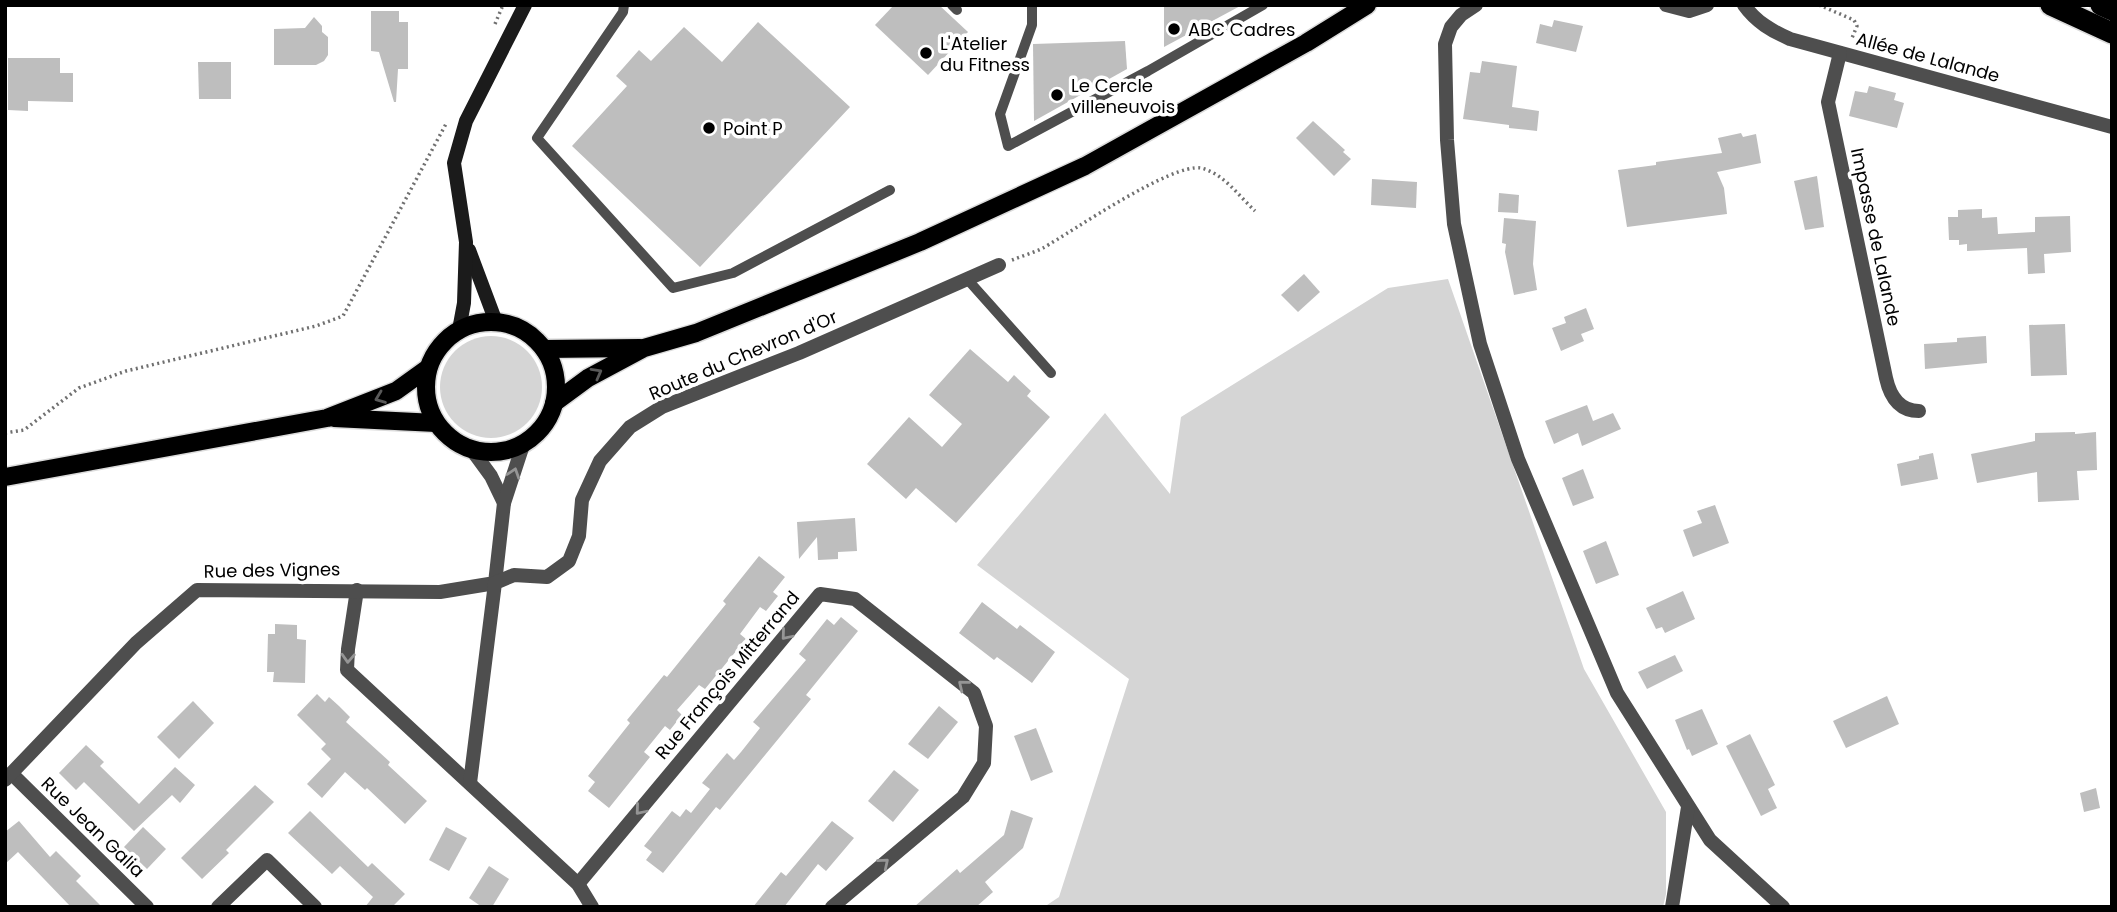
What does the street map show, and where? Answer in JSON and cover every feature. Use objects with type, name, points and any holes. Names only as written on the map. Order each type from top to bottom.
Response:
[{"type":"highway","points":[[2050,5],[2112,33]]},
{"type":"highway","points":[[2101,5],[2112,10]]},
{"type":"main road","points":[[459,330],[464,303],[466,242],[454,163],[466,121],[525,5]]},
{"type":"main road","points":[[554,403],[588,378],[644,348],[696,333],[920,242],[1085,166],[1306,43],[1367,5]]},
{"type":"main road","points":[[466,242],[496,322]]},
{"type":"main road","points":[[496,322],[515,326],[531,336],[544,349],[556,384],[554,403],[538,432],[524,442],[508,450],[472,450],[452,439],[436,423],[428,406],[425,387],[428,368],[440,346],[459,330],[477,323],[496,322]]},
{"type":"main road","points":[[544,349],[644,348]]},
{"type":"main road","points":[[5,477],[327,418],[396,391],[428,368]]},
{"type":"main road","points":[[327,418],[436,423]]},
{"type":"street","points":[[1476,5],[1461,15],[1451,27],[1445,44],[1447,140],[1454,224],[1480,344],[1518,459],[1617,693],[1710,840],[1783,907]]},
{"type":"street","points":[[1666,5],[1689,8],[1707,5]]},
{"type":"street","name":"Allée de Lalande","points":[[1744,5],[1769,30],[1790,39],[2112,127]]},
{"type":"street","name":"Impasse de Lalande","points":[[1840,53],[1828,102],[1886,378],[1898,404],[1909,411],[1919,411]]},
{"type":"street","name":"Route du Chevron d'Or","points":[[495,583],[514,575],[547,577],[569,561],[579,536],[582,500],[600,461],[630,427],[662,407],[799,353],[999,265]]},
{"type":"street","points":[[470,783],[504,503],[524,442]]},
{"type":"street","points":[[472,450],[491,476],[504,503]]},
{"type":"street","name":"Rue des Vignes","points":[[8,777],[136,643],[198,590],[440,592],[495,583]]},
{"type":"street","points":[[357,590],[347,670],[578,884],[592,907]]},
{"type":"street","name":"Rue François Mitterrand","points":[[578,884],[820,594],[855,599],[974,693],[986,726],[984,763],[963,797],[832,907]]},
{"type":"street","name":"Rue Jean Galia","points":[[8,777],[147,907]]},
{"type":"street","points":[[1672,907],[1688,807]]},
{"type":"street","points":[[218,907],[267,860],[315,907]]},
{"type":"lane","points":[[624,5],[623,12],[537,138],[673,288],[733,273],[890,190]]},
{"type":"lane","points":[[1032,5],[1032,25],[1000,114],[1008,146],[1148,71],[1263,5]]},
{"type":"lane","points":[[968,280],[1051,373]]},
{"type":"path","points":[[492,29],[503,5]]},
{"type":"path","points":[[1819,5],[1854,20],[1857,26],[1840,53]]},
{"type":"path","points":[[5,433],[24,430],[79,388],[127,371],[316,326],[343,316],[449,119]]},
{"type":"path","points":[[999,265],[1040,249],[1153,183],[1198,167],[1218,174],[1255,211]]},
{"type":"shaded area","points":[[1448,279],[1584,669],[1666,812],[1666,894],[1663,907],[1044,907],[1059,897],[1129,679],[977,565],[1105,413],[1170,494],[1181,417],[1388,288]]},
{"type":"shaded area","points":[[491,336],[511,340],[527,351],[538,367],[542,387],[538,407],[527,423],[511,434],[491,438],[471,434],[455,423],[444,407],[440,387],[444,367],[455,351],[471,340]]},
{"type":"building","name":"L'Atelier du Fitness","points":[[894,5],[939,5],[968,32],[928,75],[875,25]]},
{"type":"building","points":[[1164,5],[1242,5],[1164,47]]},
{"type":"building","points":[[371,11],[399,11],[399,22],[408,22],[408,69],[398,69],[396,102],[379,52],[371,51]]},
{"type":"building","points":[[314,17],[328,37],[328,55],[324,61],[316,65],[274,65],[274,29],[305,28]]},
{"type":"building","points":[[1554,20],[1583,26],[1576,52],[1536,43],[1540,24],[1552,27]]},
{"type":"building","name":"Point P","points":[[758,22],[850,107],[700,267],[572,146],[627,86],[616,76],[639,50],[651,61],[684,27],[722,62]]},
{"type":"building","name":"Le Cercle villeneuvois","points":[[1125,41],[1127,69],[1034,121],[1033,44]]},
{"type":"building","points":[[8,58],[60,58],[60,73],[73,73],[73,102],[28,101],[28,111],[8,110]]},
{"type":"building","points":[[1482,61],[1517,66],[1512,107],[1539,111],[1537,131],[1463,119],[1470,72],[1480,73]]},
{"type":"building","points":[[198,62],[231,62],[231,99],[199,99]]},
{"type":"building","points":[[1869,86],[1896,93],[1894,100],[1904,103],[1897,128],[1849,116],[1855,91],[1867,93]]},
{"type":"building","points":[[1313,121],[1345,150],[1343,152],[1351,159],[1334,176],[1296,138]]},
{"type":"building","points":[[1741,133],[1743,137],[1756,134],[1761,163],[1717,172],[1724,188],[1727,214],[1627,227],[1618,170],[1722,153],[1718,138]]},
{"type":"building","points":[[1817,176],[1824,227],[1805,230],[1794,181]]},
{"type":"building","points":[[1372,179],[1417,182],[1416,208],[1371,205]]},
{"type":"building","points":[[1499,193],[1519,195],[1518,213],[1498,212]]},
{"type":"building","points":[[1982,209],[1982,218],[1997,217],[1998,234],[2035,232],[2035,217],[2070,216],[2071,252],[2044,254],[2045,273],[2028,274],[2027,248],[1967,251],[1967,244],[1959,245],[1959,240],[1949,240],[1948,217],[1958,217],[1958,210]]},
{"type":"building","points":[[1504,218],[1536,221],[1533,264],[1537,290],[1514,295],[1505,252],[1506,244],[1502,243]]},
{"type":"building","points":[[1304,274],[1320,292],[1298,312],[1281,295]]},
{"type":"building","points":[[1586,308],[1594,329],[1581,334],[1584,341],[1561,351],[1552,328],[1566,323],[1564,317]]},
{"type":"building","points":[[2065,324],[2067,375],[2031,376],[2029,325]]},
{"type":"building","points":[[1986,336],[1987,363],[1925,369],[1924,344],[1957,342],[1957,338]]},
{"type":"building","points":[[970,349],[1008,382],[1014,375],[1031,391],[1027,396],[1050,417],[956,523],[916,488],[906,499],[867,464],[909,417],[942,447],[962,424],[929,395]]},
{"type":"building","points":[[1587,405],[1593,421],[1613,413],[1621,429],[1582,446],[1578,433],[1554,444],[1545,421]]},
{"type":"building","points":[[2096,432],[2097,470],[2077,471],[2079,500],[2038,502],[2037,472],[1977,483],[1971,454],[2035,441],[2035,433]]},
{"type":"building","points":[[1933,453],[1938,479],[1901,486],[1897,464]]},
{"type":"building","points":[[1583,469],[1594,498],[1573,506],[1562,478]]},
{"type":"building","points":[[1715,505],[1729,543],[1693,557],[1683,530],[1702,523],[1697,511]]},
{"type":"building","points":[[855,518],[857,551],[838,552],[838,559],[818,560],[817,537],[799,559],[797,522]]},
{"type":"building","points":[[1606,541],[1619,575],[1596,584],[1583,551]]},
{"type":"building","points":[[759,556],[785,577],[773,592],[778,596],[766,611],[760,607],[740,634],[746,639],[705,689],[699,685],[677,710],[682,715],[670,730],[665,726],[644,752],[650,757],[609,808],[588,791],[595,782],[588,776],[630,723],[627,720],[664,675],[667,677],[726,604],[723,601]]},
{"type":"building","points":[[1683,591],[1695,619],[1665,633],[1662,627],[1656,629],[1646,608]]},
{"type":"building","points":[[982,602],[1017,629],[1020,625],[1055,652],[1032,683],[997,657],[994,660],[959,633]]},
{"type":"building","points":[[841,617],[858,631],[806,695],[811,699],[720,810],[716,807],[663,873],[646,860],[652,852],[644,846],[672,811],[680,817],[686,809],[691,813],[710,789],[702,783],[727,753],[734,760],[760,728],[753,722],[806,660],[799,654],[827,619],[834,625]]},
{"type":"building","points":[[275,624],[297,625],[297,639],[306,640],[305,683],[273,682],[274,672],[267,672],[268,634],[275,634]]},
{"type":"building","points":[[1675,655],[1683,671],[1647,689],[1638,672]]},
{"type":"building","points":[[317,694],[325,702],[329,697],[339,706],[350,717],[346,722],[427,801],[405,824],[367,788],[365,790],[345,772],[322,798],[307,784],[331,759],[321,749],[326,744],[297,715]]},
{"type":"building","points":[[1887,696],[1899,724],[1846,748],[1833,721]]},
{"type":"building","points":[[193,701],[214,723],[179,759],[157,737]]},
{"type":"building","points":[[939,706],[958,722],[928,759],[908,744]]},
{"type":"building","points":[[1702,709],[1718,744],[1692,756],[1675,720]]},
{"type":"building","points":[[1036,728],[1053,772],[1031,781],[1014,736]]},
{"type":"building","points":[[1750,734],[1775,785],[1768,789],[1777,808],[1761,816],[1726,746]]},
{"type":"building","points":[[86,745],[104,762],[100,766],[139,804],[175,767],[195,785],[180,803],[172,795],[134,831],[84,782],[76,790],[59,773]]},
{"type":"building","points":[[894,770],[919,790],[893,822],[868,801]]},
{"type":"building","points":[[255,785],[274,802],[226,850],[229,853],[202,879],[181,858]]},
{"type":"building","points":[[2096,788],[2100,808],[2084,812],[2080,793]]},
{"type":"building","points":[[1011,810],[1033,818],[1023,848],[985,882],[993,892],[976,907],[914,907],[957,869],[960,873],[1004,835]]},
{"type":"building","points":[[310,811],[368,867],[372,863],[405,894],[392,907],[365,907],[373,897],[340,866],[332,874],[288,833]]},
{"type":"building","points":[[19,821],[50,857],[56,851],[81,876],[76,881],[102,907],[71,907],[18,852],[5,864],[5,832]]},
{"type":"building","points":[[832,821],[854,838],[826,871],[818,864],[784,907],[753,907],[781,872],[786,876]]},
{"type":"building","points":[[143,827],[166,849],[147,869],[124,847]]},
{"type":"building","points":[[446,827],[467,838],[449,871],[429,860]]},
{"type":"building","points":[[489,866],[509,879],[492,907],[482,907],[469,898]]},
{"type":"place","name":"ABC Cadres","points":[[1174,29]]},
{"type":"place","name":"L'Atelier du Fitness","points":[[926,53]]},
{"type":"place","name":"Le Cercle villeneuvois","points":[[1057,95]]},
{"type":"place","name":"Point P","points":[[709,128]]}]
